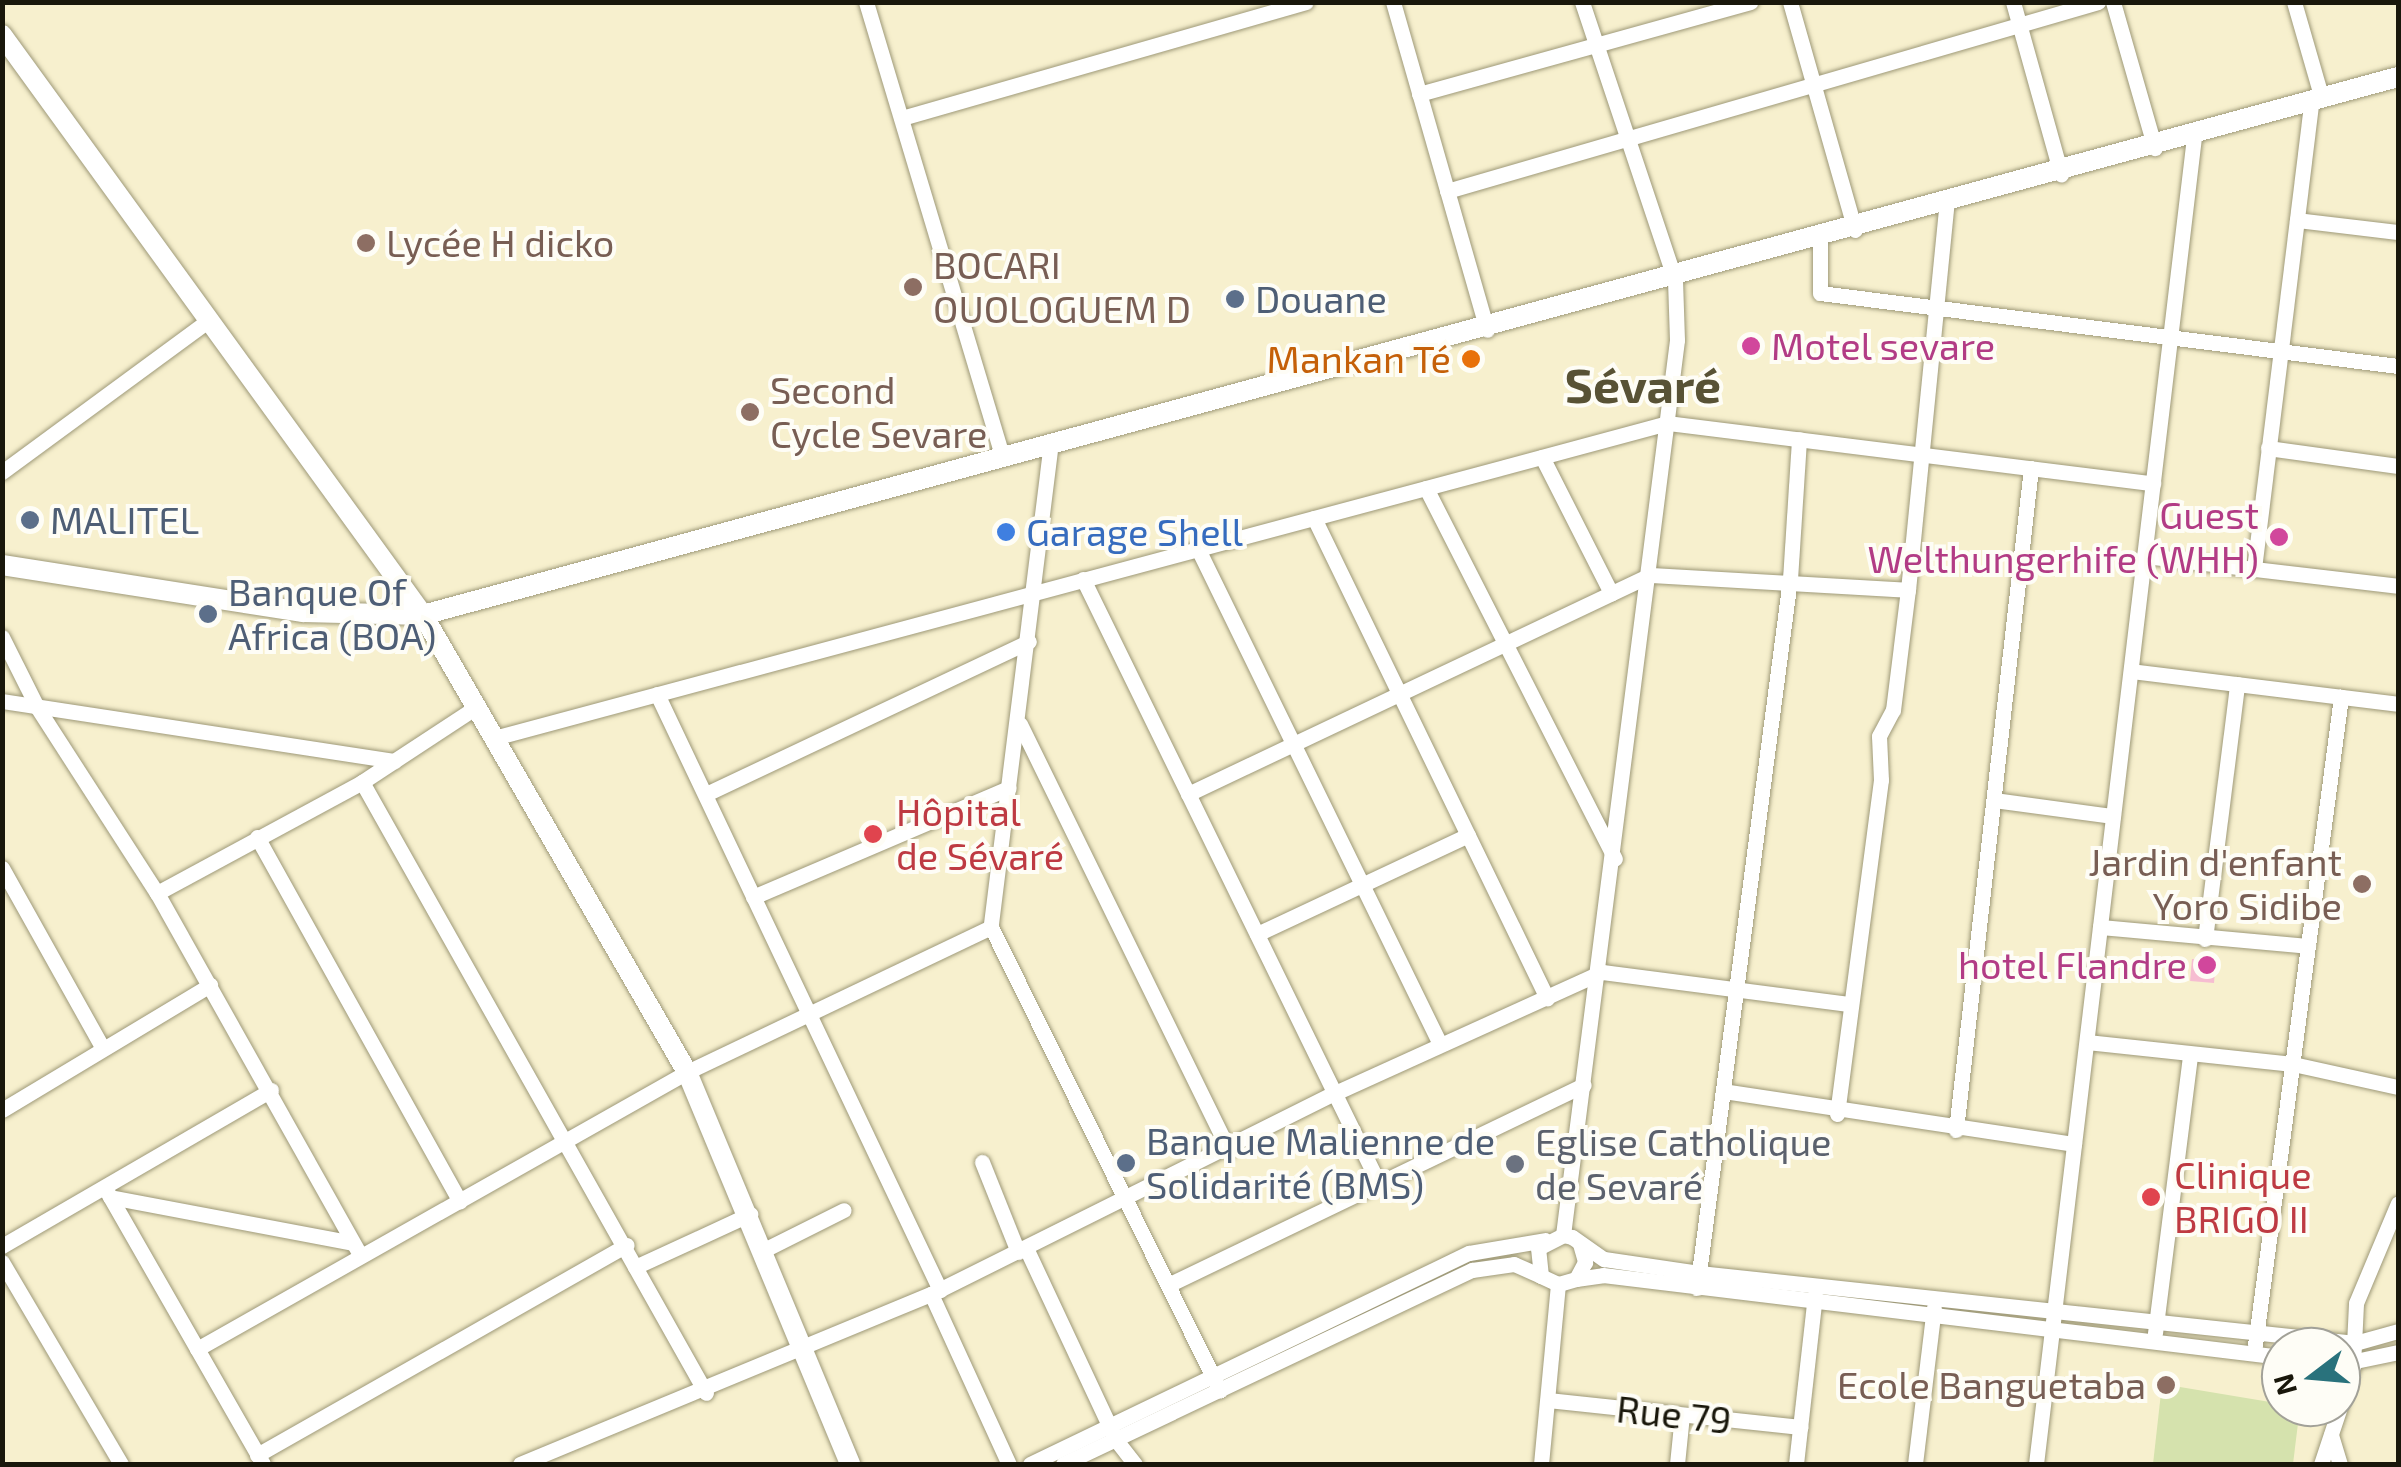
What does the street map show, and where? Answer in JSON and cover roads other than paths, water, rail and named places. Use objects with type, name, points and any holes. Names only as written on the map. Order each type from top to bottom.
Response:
[{"type":"main road","points":[[2,35],[204,324],[424,615],[687,1072],[750,1214],[850,1464]]},
{"type":"main road","points":[[2,565],[303,612],[424,615],[1052,442],[1946,206],[2398,77]]},
{"type":"street","points":[[866,2],[1003,458]]},
{"type":"street","points":[[902,118],[1306,2]]},
{"type":"street","points":[[1393,2],[1486,330]]},
{"type":"street","points":[[1563,1234],[1602,972],[1668,424],[1674,280],[1624,140],[1582,2]]},
{"type":"street","points":[[1419,94],[1750,2]]},
{"type":"street","points":[[1790,2],[1855,230]]},
{"type":"street","points":[[2013,2],[2061,174]]},
{"type":"street","points":[[1446,191],[2098,2]]},
{"type":"street","points":[[2113,2],[2155,148]]},
{"type":"street","points":[[2254,568],[2297,220],[2317,101],[2294,2]]},
{"type":"street","points":[[2036,1464],[2194,137]]},
{"type":"street","points":[[1837,1114],[1847,1004],[1881,780],[1879,736],[1892,710],[1908,590],[1916,454],[1946,206]]},
{"type":"street","points":[[2297,220],[2398,232]]},
{"type":"street","points":[[1820,240],[1820,293],[2398,366]]},
{"type":"street","points":[[2,472],[204,324]]},
{"type":"street","points":[[494,738],[1668,424],[2153,483]]},
{"type":"street","points":[[1698,1280],[1790,579],[1799,440]]},
{"type":"street","points":[[1052,442],[1038,591],[991,927],[1129,1198],[1217,1384]]},
{"type":"street","points":[[2268,448],[2398,466]]},
{"type":"street","points":[[1542,457],[1611,593]]},
{"type":"street","points":[[1956,1130],[2032,468]]},
{"type":"street","points":[[1426,488],[1616,861]]},
{"type":"street","points":[[1314,518],[1547,998]]},
{"type":"street","points":[[1198,549],[1440,1044]]},
{"type":"street","points":[[2144,556],[2398,586]]},
{"type":"street","points":[[1188,794],[1650,575],[1790,579],[1908,590]]},
{"type":"street","points":[[1083,580],[1380,1186]]},
{"type":"street","points":[[2,637],[37,706],[158,893],[357,1249]]},
{"type":"street","points":[[706,794],[1029,641]]},
{"type":"street","points":[[2130,672],[2398,704]]},
{"type":"street","points":[[2205,938],[2237,684]]},
{"type":"street","points":[[657,694],[809,1014],[936,1292],[1009,1464]]},
{"type":"street","points":[[2254,1354],[2340,697]]},
{"type":"street","points":[[2,701],[394,761]]},
{"type":"street","points":[[158,893],[362,782],[476,707]]},
{"type":"street","points":[[1020,722],[1229,1152]]},
{"type":"street","points":[[362,782],[706,1393]]},
{"type":"street","points":[[753,897],[1010,788]]},
{"type":"street","points":[[1994,800],[2114,816]]},
{"type":"street","points":[[1257,934],[1468,835]]},
{"type":"street","points":[[257,838],[460,1201]]},
{"type":"street","points":[[2,868],[101,1045]]},
{"type":"street","points":[[197,1349],[357,1249],[460,1201],[687,1072],[991,927]]},
{"type":"street","points":[[2100,927],[2308,946]]},
{"type":"street","points":[[520,1464],[706,1393],[936,1292],[1229,1152],[1336,1093],[1602,972],[1847,1004]]},
{"type":"street","points":[[2,1110],[101,1045],[210,985]]},
{"type":"street","points":[[2086,1042],[2293,1064],[2398,1088]]},
{"type":"street","points":[[2154,1342],[2190,1055]]},
{"type":"street","points":[[1170,1284],[1584,1085]]},
{"type":"street","points":[[2,1246],[108,1192],[270,1090]]},
{"type":"street","points":[[1722,1091],[1837,1114],[2074,1144]]},
{"type":"street","points":[[982,1162],[1113,1433],[1135,1464]]},
{"type":"street","points":[[108,1192],[260,1460],[626,1246]]},
{"type":"street","points":[[108,1192],[357,1249]]},
{"type":"street","points":[[2357,1327],[2364,1275],[2398,1203]]},
{"type":"street","points":[[764,1250],[844,1210]]},
{"type":"street","points":[[636,1267],[750,1214]]},
{"type":"street","points":[[1217,1384],[1470,1253],[1563,1234],[1604,1259],[1814,1303],[2261,1355]]},
{"type":"street","points":[[1541,1276],[1536,1257],[1545,1240]]},
{"type":"street","points":[[1576,1279],[1586,1262],[1580,1244]]},
{"type":"street","points":[[2,1262],[121,1464]]},
{"type":"street","points":[[1030,1464],[1113,1433],[1472,1270],[1514,1264],[1558,1284],[1603,1275],[1816,1286],[2261,1335]]},
{"type":"street","points":[[1540,1464],[1558,1284]]},
{"type":"street","points":[[1796,1464],[1816,1286]]},
{"type":"street","points":[[1916,1464],[1936,1299]]},
{"type":"street","points":[[2361,1341],[2398,1331]]},
{"type":"street","points":[[2361,1361],[2398,1352]]},
{"type":"street","name":"Rue 79","points":[[1548,1400],[1800,1427]]},
{"type":"street","points":[[1677,1464],[1682,1415]]},
{"type":"street","points":[[2321,1464],[2333,1427]]},
{"type":"street","points":[[1063,1464],[1113,1433]]},
{"type":"street","points":[[2331,1435],[2340,1464]]},
{"type":"place","name":"Lycée H dicko","points":[[366,243]]},
{"type":"place","name":"BOCARI OUOLOGUEM D","points":[[913,287]]},
{"type":"place","name":"Douane","points":[[1235,299]]},
{"type":"place","name":"Motel sevare","points":[[1751,346]]},
{"type":"place","name":"Mankan Té","points":[[1471,359]]},
{"type":"place","name":"Second Cycle Sevare","points":[[750,412]]},
{"type":"place","name":"MALITEL","points":[[30,520]]},
{"type":"place","name":"Garage Shell","points":[[1006,532]]},
{"type":"place","name":"Guest Welthungerhife (WHH)","points":[[2279,537]]},
{"type":"place","name":"Banque Of Africa (BOA)","points":[[208,614]]},
{"type":"place","name":"Hôpital de Sévaré","points":[[873,834]]},
{"type":"place","name":"Jardin d'enfant Yoro Sidibe","points":[[2362,884]]},
{"type":"place","name":"hotel Flandre","points":[[2207,965]]},
{"type":"place","name":"Banque Malienne de Solidarité (BMS)","points":[[1126,1163]]},
{"type":"place","name":"Eglise Catholique de Sevaré","points":[[1515,1164]]},
{"type":"place","name":"Clinique BRIGO II","points":[[2151,1197]]},
{"type":"place","name":"Ecole Banguetaba","points":[[2166,1385]]},
{"type":"district","name":"Sévaré","points":[[1643,385]]}]
